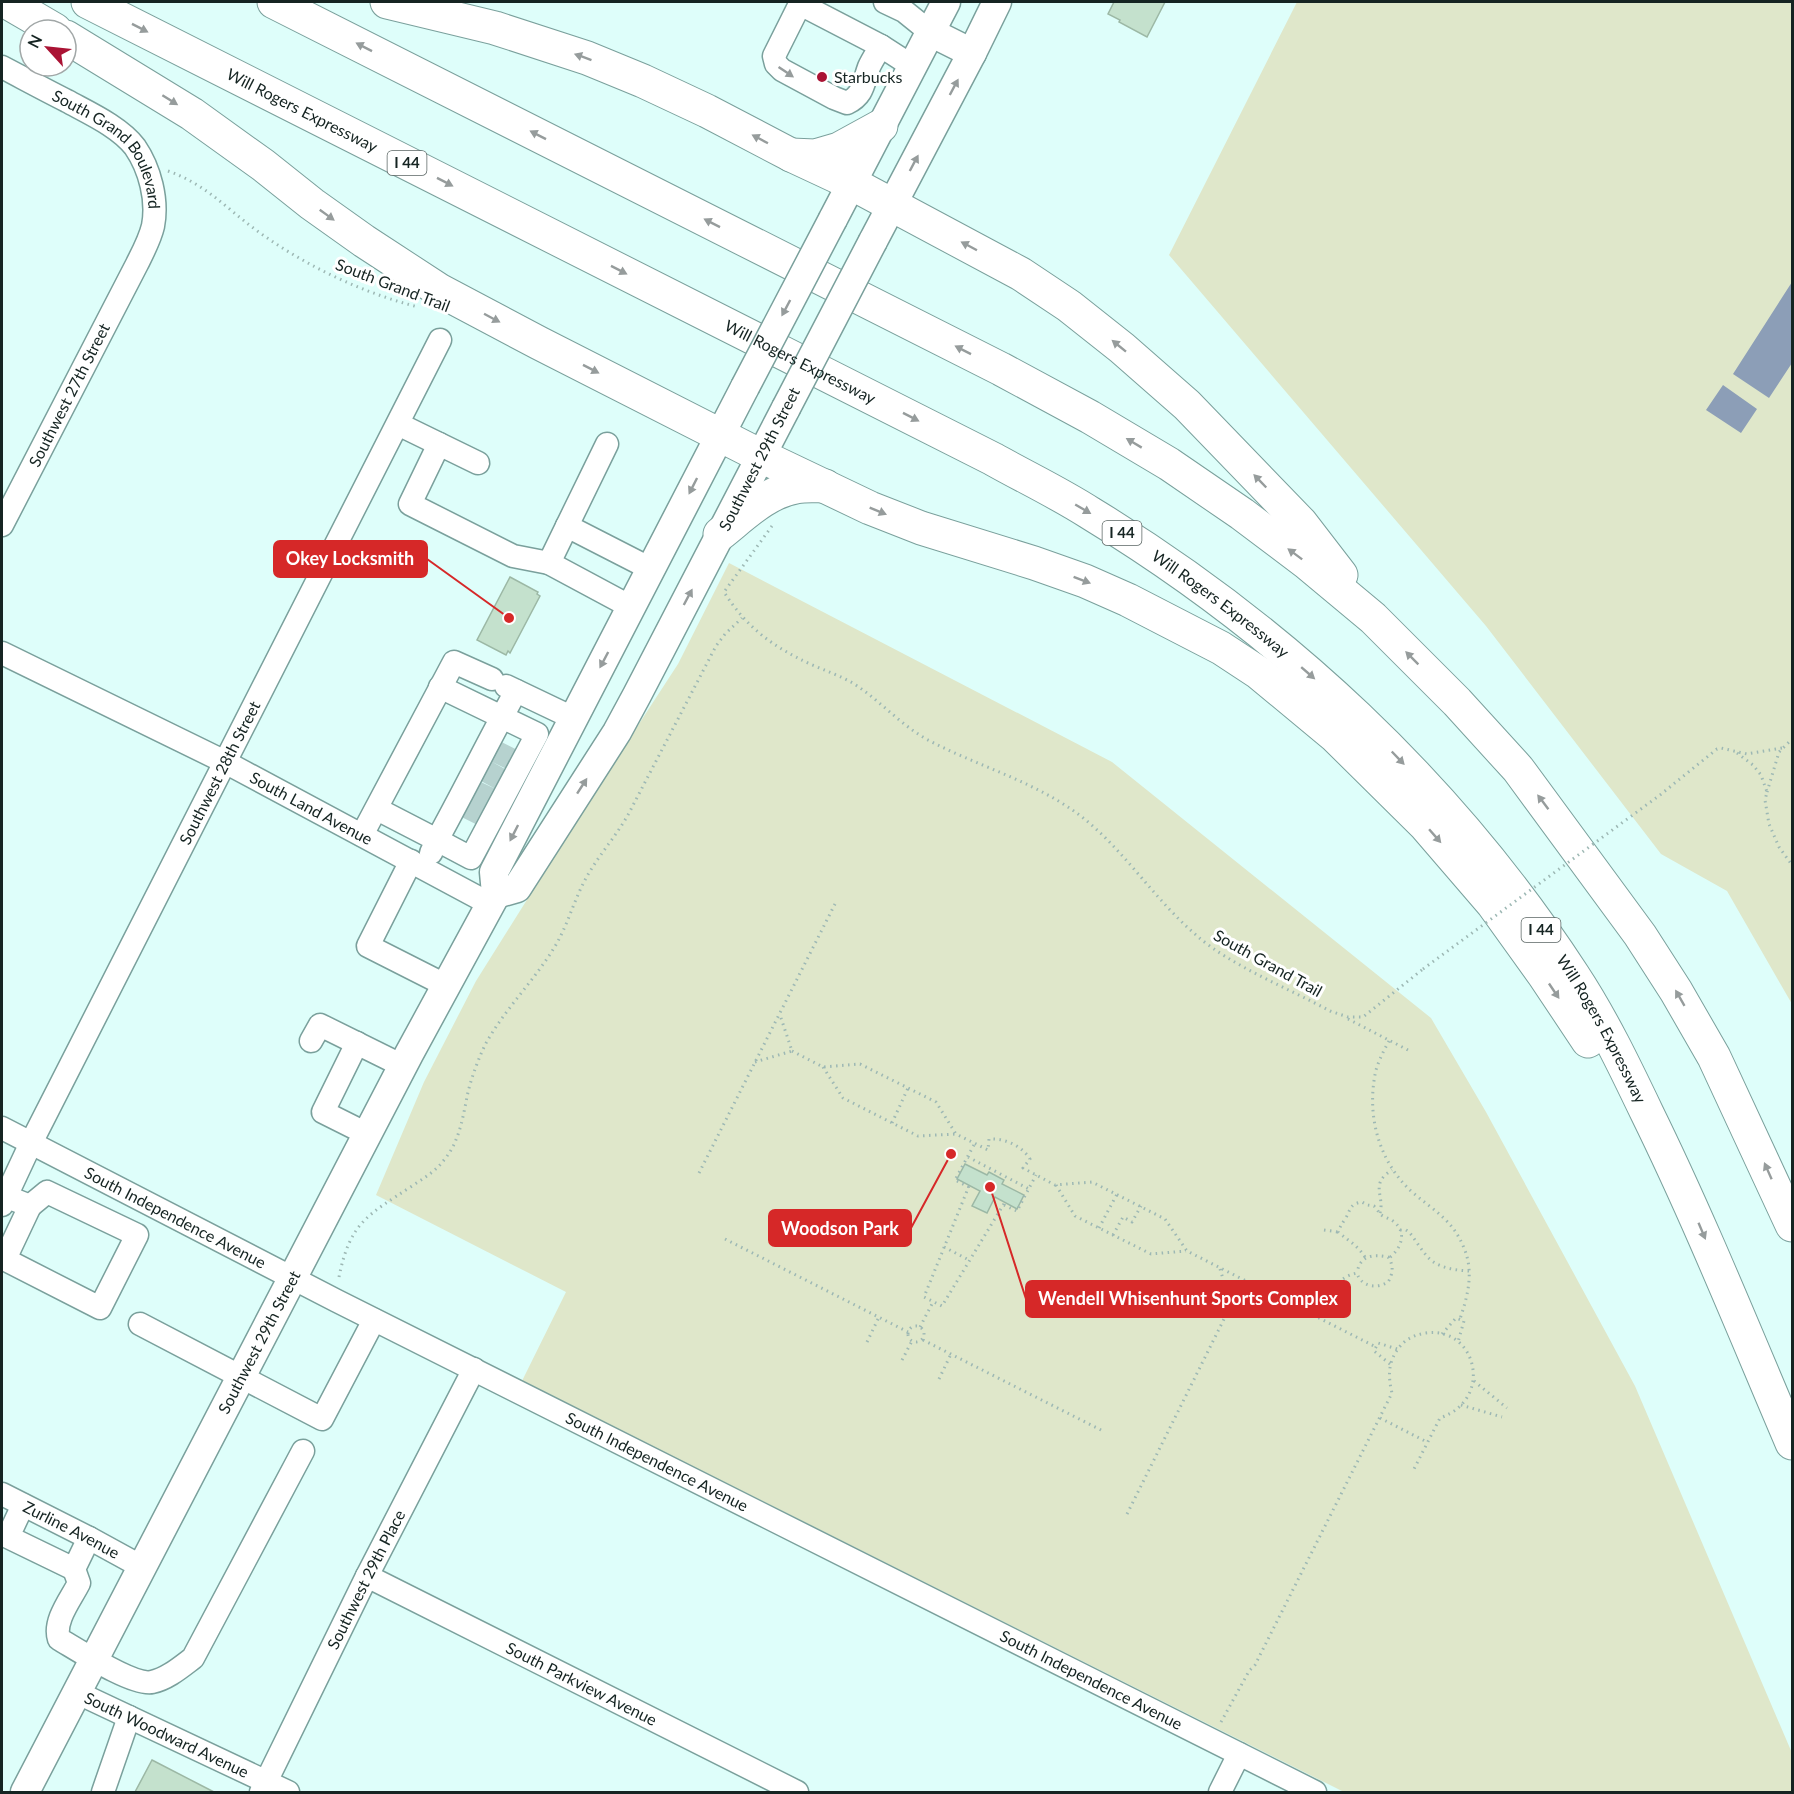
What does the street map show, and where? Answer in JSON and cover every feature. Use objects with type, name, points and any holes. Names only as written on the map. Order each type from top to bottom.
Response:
[{"type":"highway","points":[[7,2],[34,18]]},
{"type":"highway","name":"Will Rogers Expressway","points":[[88,2],[993,459],[1088,511],[1149,550],[1206,590],[1294,661],[1358,716],[1472,838],[1574,976],[1617,1051],[1679,1177],[1792,1443]]},
{"type":"highway","points":[[274,2],[1000,369],[1090,417],[1169,464],[1242,514],[1307,564],[1372,618],[1457,702],[1518,769],[1640,935],[1714,1057],[1792,1225]]},
{"type":"highway","points":[[387,2],[495,28],[587,58],[643,81],[851,183],[1021,274],[1069,306],[1122,348],[1187,405],[1301,523],[1372,618]]},
{"type":"highway","points":[[78,44],[192,114],[263,165],[312,204],[439,290],[761,456],[870,508],[921,528],[1085,581],[1128,600],[1221,648],[1258,673],[1335,736],[1425,825],[1493,904],[1544,975],[1679,1177]]},
{"type":"highway","points":[[791,155],[815,156],[839,149],[881,126]]},
{"type":"highway","points":[[720,534],[771,496],[783,490],[798,486],[825,486]]},
{"type":"main road","name":"Southwest 29th Street","points":[[25,1792],[240,1376],[445,985],[493,899],[494,872],[946,2]]},
{"type":"main road","name":"Southwest 29th Street","points":[[493,899],[517,888],[605,750],[637,695],[997,2]]},
{"type":"main road","points":[[930,32],[972,53]]},
{"type":"street","points":[[885,2],[904,11],[930,32]]},
{"type":"street","points":[[881,46],[869,67],[861,91],[847,103],[834,99],[782,70],[776,64],[774,56],[802,3],[881,46],[912,66]]},
{"type":"street","name":"South Grand Boulevard","points":[[2,67],[97,117],[126,137],[134,147],[148,174],[154,203],[150,236],[137,264]]},
{"type":"street","name":"Southwest 27th Street","points":[[2,525],[137,264]]},
{"type":"street","name":"Southwest 28th Street","points":[[3,1201],[440,340]]},
{"type":"street","points":[[398,424],[478,463]]},
{"type":"street","points":[[440,444],[410,504],[513,556],[549,562],[631,607]]},
{"type":"street","points":[[549,562],[607,444]]},
{"type":"street","points":[[567,526],[651,569]]},
{"type":"street","name":"South Land Avenue","points":[[2,653],[225,762],[417,864],[493,899]]},
{"type":"street","points":[[362,835],[454,662],[573,718]]},
{"type":"street","points":[[376,809],[471,858],[489,784],[501,718],[504,685]]},
{"type":"street","points":[[440,687],[537,734],[417,864],[368,946],[445,985]]},
{"type":"street","points":[[312,1041],[320,1025],[403,1066]]},
{"type":"street","points":[[357,1043],[323,1112],[367,1134]]},
{"type":"street","name":"South Independence Avenue","points":[[2,1128],[374,1320],[1315,1792]]},
{"type":"street","points":[[47,1192],[137,1235],[100,1308],[3,1258],[30,1206],[47,1192]]},
{"type":"street","points":[[3,1201],[30,1206]]},
{"type":"street","points":[[140,1324],[322,1419],[374,1320]]},
{"type":"street","name":"Southwest 29th Place","points":[[263,1787],[367,1576],[474,1369]]},
{"type":"street","points":[[23,1505],[8,1537],[74,1569],[79,1583],[58,1623],[59,1639],[134,1681],[151,1683],[167,1676],[193,1658],[303,1451]]},
{"type":"street","name":"Zurline Avenue","points":[[2,1494],[142,1567]]},
{"type":"street","points":[[74,1569],[89,1538]]},
{"type":"street","name":"South Parkview Avenue","points":[[367,1576],[797,1792]]},
{"type":"street","name":"South Woodward Avenue","points":[[78,1693],[263,1787],[288,1792]]},
{"type":"street","points":[[103,1792],[129,1717]]},
{"type":"street","points":[[1220,1792],[1239,1754]]},
{"type":"path","name":"South Grand Trail","points":[[164,170],[201,186],[256,230],[331,275],[383,297],[418,307]]},
{"type":"path","name":"South Grand Trail","points":[[778,518],[724,592],[742,618],[761,636],[854,684],[927,739],[999,770],[1055,798],[1105,838],[1155,894],[1197,936],[1219,952],[1408,1050]]},
{"type":"path","points":[[339,1278],[350,1241],[358,1226],[386,1202],[435,1170],[448,1156],[460,1130],[471,1081],[486,1044],[553,949],[583,883],[630,813],[716,646],[742,618]]},
{"type":"path","points":[[1792,739],[1782,748],[1775,760],[1765,800],[1769,824],[1779,848],[1792,865]]},
{"type":"path","points":[[1341,1015],[1363,1017],[1424,969],[1660,795],[1717,749],[1747,754],[1782,748]]},
{"type":"path","points":[[1735,751],[1753,765],[1761,775],[1767,792]]},
{"type":"path","points":[[699,1173],[835,904]]},
{"type":"path","points":[[780,1014],[792,1051]]},
{"type":"path","points":[[1389,1041],[1376,1070],[1373,1105],[1375,1129],[1379,1144],[1392,1170],[1410,1190],[1451,1224],[1464,1248],[1470,1289],[1460,1319]]},
{"type":"path","points":[[755,1062],[792,1051],[824,1067],[860,1064],[936,1102],[956,1134]]},
{"type":"path","points":[[824,1067],[843,1098],[918,1136],[956,1134],[988,1150],[989,1139],[996,1138],[1017,1146],[1026,1153],[1030,1159],[1023,1168],[1056,1185],[1092,1182],[1165,1218],[1187,1251],[1376,1347]]},
{"type":"path","points":[[892,1123],[908,1088]]},
{"type":"path","points":[[975,1143],[955,1180],[969,1186],[924,1297],[933,1302],[942,1306],[1004,1203],[1017,1211],[1036,1175]]},
{"type":"path","points":[[968,1157],[1029,1189]]},
{"type":"path","points":[[1380,1214],[1378,1191],[1384,1177],[1392,1170]]},
{"type":"path","points":[[1056,1185],[1074,1216],[1151,1254],[1187,1251]]},
{"type":"path","points":[[1099,1228],[1117,1194]]},
{"type":"path","points":[[1338,1233],[1350,1208],[1356,1203],[1362,1202],[1367,1206],[1374,1206],[1380,1214],[1396,1223],[1400,1230],[1402,1238],[1399,1248],[1389,1258]]},
{"type":"path","points":[[1113,1235],[1123,1217],[1132,1222],[1141,1206]]},
{"type":"path","points":[[1324,1230],[1338,1233],[1355,1244],[1365,1258]]},
{"type":"path","points":[[1400,1230],[1409,1232],[1433,1263],[1469,1271]]},
{"type":"path","points":[[725,1239],[908,1332]]},
{"type":"path","points":[[944,1247],[970,1260]]},
{"type":"path","points":[[1373,1255],[1389,1258],[1393,1271],[1388,1282],[1383,1286],[1366,1285],[1361,1282],[1358,1273],[1359,1265],[1365,1258],[1373,1255]]},
{"type":"path","points":[[1127,1514],[1231,1305],[1220,1269]]},
{"type":"path","points":[[1315,1317],[1332,1289],[1344,1278],[1358,1273]]},
{"type":"path","points":[[1231,1305],[1267,1292]]},
{"type":"path","points":[[920,1327],[933,1302]]},
{"type":"path","points":[[867,1342],[879,1317]]},
{"type":"path","points":[[1442,1334],[1456,1318],[1464,1321],[1458,1343]]},
{"type":"path","points":[[920,1327],[912,1327],[908,1332],[909,1339],[919,1342],[923,1340],[1105,1432]]},
{"type":"path","points":[[920,1327],[925,1334],[923,1340]]},
{"type":"path","points":[[1220,1724],[1249,1671],[1255,1665],[1392,1393],[1389,1376],[1390,1364],[1398,1349],[1412,1337],[1431,1332],[1442,1334],[1458,1343],[1471,1360],[1474,1382],[1469,1395],[1461,1405],[1440,1418],[1414,1469]]},
{"type":"path","points":[[902,1360],[912,1341]]},
{"type":"path","points":[[1390,1364],[1374,1351],[1378,1343],[1398,1349]]},
{"type":"path","points":[[939,1379],[951,1354]]},
{"type":"path","points":[[1474,1382],[1507,1408]]},
{"type":"path","points":[[1461,1405],[1502,1417]]},
{"type":"path","points":[[1380,1418],[1427,1442]]},
{"type":"green space","points":[[1297,2],[1792,2],[1792,1004],[1727,891],[1661,854],[1486,626],[1169,255]]},
{"type":"green space","points":[[729,563],[1112,762],[1431,1018],[1486,1112],[1635,1386],[1792,1753],[1792,1792],[1344,1792],[522,1381],[566,1292],[376,1195],[424,1082],[476,981],[678,664]]},
{"type":"water","points":[[1792,282],[1792,363],[1769,398],[1733,374]]},
{"type":"water","points":[[1723,385],[1757,409],[1741,433],[1706,410]]},
{"type":"building","points":[[1114,2],[1165,2],[1147,37],[1108,14]]},
{"type":"building","points":[[510,577],[538,592],[540,596],[510,653],[508,651],[506,655],[477,640]]},
{"type":"building","points":[[965,1164],[987,1175],[989,1172],[1004,1180],[1002,1184],[1024,1195],[1017,1209],[995,1197],[987,1213],[972,1206],[980,1191],[957,1179]]},
{"type":"building","points":[[152,1760],[214,1792],[135,1792]]},
{"type":"tunnel","points":[[495,751],[513,760]]},
{"type":"tunnel","points":[[484,770],[504,781]]},
{"type":"tunnel","points":[[474,791],[493,800]]},
{"type":"tunnel","points":[[466,807],[484,816]]},
{"type":"place","name":"Starbucks","points":[[822,77]]},
{"type":"place","name":"Okey Locksmith","points":[[509,618]]},
{"type":"place","name":"Woodson Park","points":[[951,1154]]},
{"type":"place","name":"Wendell Whisenhunt Sports Complex","points":[[990,1187]]}]
